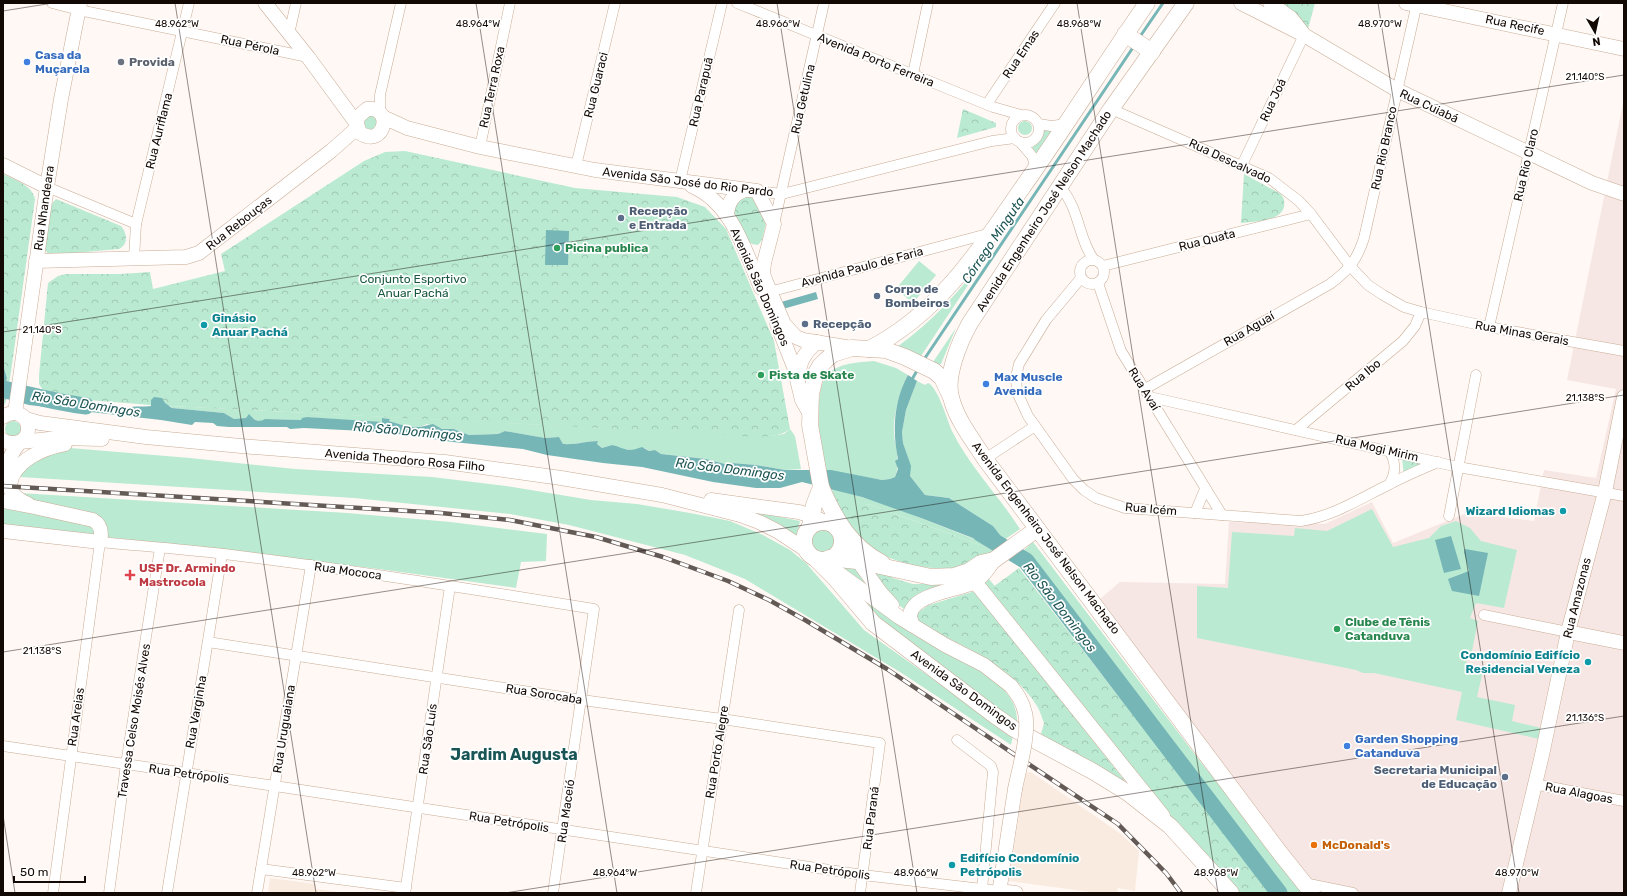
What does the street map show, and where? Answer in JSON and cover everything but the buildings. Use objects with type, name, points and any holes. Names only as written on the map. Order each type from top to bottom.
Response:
[{"type":"main road","name":"Avenida São José do Rio Pardo","points":[[265,3],[308,57],[341,104],[370,121],[407,128],[480,147],[619,174],[751,190]]},
{"type":"main road","name":"Avenida Engenheiro José Nelson Machado","points":[[1147,3],[1138,43],[1111,109],[1061,188],[962,336],[953,365],[950,395],[957,415],[1031,533],[1126,645],[1308,888]]},
{"type":"main road","name":"Avenida Engenheiro José Nelson Machado","points":[[869,349],[884,341],[913,321],[962,273],[1067,124],[1138,43],[1186,3]]},
{"type":"main road","name":"Rua Cuiabá","points":[[1241,3],[1304,35],[1397,90],[1529,153],[1606,188],[1624,194]]},
{"type":"main road","points":[[1271,4],[1291,18],[1304,35]]},
{"type":"main road","name":"Rua Recife","points":[[1413,4],[1624,49]]},
{"type":"main road","name":"Rua Nhandeara","points":[[8,459],[11,452],[25,438],[28,431],[15,413],[47,187],[61,99],[79,6]]},
{"type":"main road","name":"Rua Rebouças","points":[[36,261],[186,257],[200,253],[370,121]]},
{"type":"main road","points":[[3,165],[47,187]]},
{"type":"main road","name":"Avenida São Domingos","points":[[680,181],[699,189],[710,196],[727,215],[742,244],[786,344],[799,385],[802,400],[810,420]]},
{"type":"main road","points":[[727,215],[729,201],[739,192],[751,190],[774,224]]},
{"type":"main road","name":"Avenida São Domingos","points":[[774,224],[768,246],[764,273],[769,292],[784,324],[796,337],[852,348]]},
{"type":"main road","points":[[742,244],[755,248],[768,246]]},
{"type":"main road","points":[[799,385],[798,374],[801,361],[808,351],[818,342]]},
{"type":"main road","points":[[892,568],[868,555],[855,543],[838,521],[821,487],[810,420],[813,382],[820,366],[834,354],[852,348],[886,350],[905,357],[934,371],[942,378],[950,395]]},
{"type":"main road","name":"Rua Amazonas","points":[[1509,893],[1542,755],[1568,632],[1604,492],[1624,397]]},
{"type":"main road","name":"Avenida Theodoro Rosa Filho","points":[[15,413],[40,423],[146,437],[445,462],[561,478],[662,495],[731,502],[815,521]]},
{"type":"main road","name":"Avenida Theodoro Rosa Filho","points":[[3,440],[12,443],[59,438],[97,439],[146,437]]},
{"type":"main road","points":[[5,489],[10,484],[17,467],[45,450],[62,444],[97,439]]},
{"type":"main road","points":[[3,446],[8,459],[5,489]]},
{"type":"main road","points":[[821,487],[815,521],[805,531],[803,538],[818,557],[892,568],[931,577],[954,576],[968,571],[981,563],[994,560]]},
{"type":"main road","points":[[5,489],[23,503],[34,507],[93,520],[98,523],[101,528],[100,542]]},
{"type":"main road","name":"Avenida Theodoro Rosa Filho","points":[[662,495],[740,514],[777,531],[818,557],[841,576],[899,617],[945,645],[984,665],[1011,686],[1021,701],[1025,711],[1026,720],[999,892]]},
{"type":"main road","points":[[815,521],[832,524],[837,529],[857,562],[881,593],[890,603],[904,614],[912,625]]},
{"type":"main road","name":"Rua Mococa","points":[[3,531],[100,542]]},
{"type":"main road","points":[[912,625],[910,616],[912,610],[918,603],[930,596],[962,588],[975,582],[986,572],[994,560],[1031,533]]},
{"type":"main road","points":[[818,557],[833,557],[838,552],[843,540]]},
{"type":"main road","name":"Avenida São Domingos","points":[[818,557],[873,623],[1014,729],[1094,772],[1123,790],[1170,826]]},
{"type":"main road","name":"Avenida São Domingos","points":[[975,582],[1170,826],[1231,893]]},
{"type":"main road","points":[[1568,632],[1624,643]]},
{"type":"main road","name":"Rua Petrópolis","points":[[999,892],[1016,893]]},
{"type":"street","name":"Rua Pérola","points":[[52,3],[79,6],[183,31],[308,57]]},
{"type":"street","name":"Rua Auriflama","points":[[134,259],[136,224],[189,3]]},
{"type":"street","points":[[289,34],[296,3]]},
{"type":"street","points":[[370,121],[380,95],[402,3]]},
{"type":"street","name":"Rua Terra Roxa","points":[[480,147],[510,3]]},
{"type":"street","name":"Rua Guaraci","points":[[576,166],[615,3]]},
{"type":"street","name":"Rua Parapuã","points":[[680,181],[722,3]]},
{"type":"street","name":"Avenida Porto Ferreira","points":[[737,3],[990,106],[1021,115]]},
{"type":"street","name":"Rua Getulina","points":[[782,194],[824,3]]},
{"type":"street","points":[[912,74],[928,3]]},
{"type":"street","name":"Rua Emas","points":[[990,106],[1055,3]]},
{"type":"street","name":"Rua Rio Claro","points":[[1489,327],[1563,3]]},
{"type":"street","name":"Rua Rio Branco","points":[[1350,266],[1359,255],[1364,238],[1397,90],[1413,4]]},
{"type":"street","name":"Rua Joá","points":[[1242,165],[1304,35]]},
{"type":"street","name":"Avenida Porto Ferreira","points":[[990,106],[1015,133],[1032,156],[1036,168]]},
{"type":"street","name":"Rua Descalvado","points":[[1111,109],[1242,165],[1269,178],[1286,189],[1311,214],[1350,266],[1368,285],[1404,307],[1421,312]]},
{"type":"street","points":[[1021,115],[1034,117],[1039,124],[1038,135],[1035,139],[1025,142],[1015,133],[1016,118],[1021,115]]},
{"type":"street","points":[[1039,124],[1051,126],[1067,124]]},
{"type":"street","name":"Avenida São José do Rio Pardo","points":[[751,190],[782,194],[992,141],[1015,133]]},
{"type":"street","points":[[47,187],[136,224]]},
{"type":"street","points":[[1061,188],[1074,209],[1088,251],[1089,261]]},
{"type":"street","name":"Avenida São Domingos","points":[[774,224],[782,194]]},
{"type":"street","name":"Rua Quata","points":[[1103,266],[1311,214]]},
{"type":"street","name":"Avenida Paulo de Faria","points":[[769,292],[991,233]]},
{"type":"street","points":[[955,242],[963,247],[973,257]]},
{"type":"street","points":[[1089,261],[1103,266],[1104,276],[1098,283],[1088,284],[1081,278],[1080,269],[1089,261]]},
{"type":"street","name":"Rua Aguaí","points":[[1147,393],[1330,284],[1342,275],[1350,266]]},
{"type":"street","name":"Rua Icém","points":[[1081,278],[1046,320],[1019,364],[1016,377],[1017,392],[1028,416],[1073,479],[1084,490],[1096,498],[1125,508],[1301,521],[1318,518],[1334,512],[1390,483],[1438,462]]},
{"type":"street","name":"Rua Avaí","points":[[1098,283],[1121,350],[1222,515]]},
{"type":"street","name":"Rua Minas Gerais","points":[[1421,312],[1489,327],[1624,351]]},
{"type":"street","name":"Rua Ibo","points":[[1296,430],[1403,341],[1415,326],[1421,312]]},
{"type":"street","points":[[1449,516],[1476,375]]},
{"type":"street","name":"Rua Mogi Mirim","points":[[1147,393],[1296,430],[1458,467],[1624,496]]},
{"type":"street","points":[[985,459],[1035,426]]},
{"type":"street","points":[[1390,452],[1395,464],[1395,471],[1390,483]]},
{"type":"street","points":[[1195,513],[1205,489]]},
{"type":"street","name":"Rua Mococa","points":[[100,542],[222,554],[311,566],[594,609]]},
{"type":"street","name":"Rua Areias","points":[[52,893],[100,542]]},
{"type":"street","name":"Travessa Celso Moisés Alves","points":[[109,893],[126,764],[160,548]]},
{"type":"street","name":"Rua Varginha","points":[[167,893],[177,838],[185,774],[222,554]]},
{"type":"street","name":"Rua Uruguaiana","points":[[257,893],[295,655],[311,566]]},
{"type":"street","name":"Rua São Luís","points":[[406,890],[450,586]]},
{"type":"street","name":"Rua Maceió","points":[[553,893],[594,609]]},
{"type":"street","name":"Rua Porto Alegre","points":[[696,893],[739,610]]},
{"type":"street","points":[[1484,615],[1568,632]]},
{"type":"street","name":"Rua Sorocaba","points":[[208,642],[582,700],[880,743]]},
{"type":"street","points":[[957,740],[991,766],[993,772],[982,889]]},
{"type":"street","name":"Rua Paraná","points":[[860,893],[880,743]]},
{"type":"street","name":"Rua Petrópolis","points":[[3,746],[863,875],[999,892]]},
{"type":"street","name":"Rua Alagoas","points":[[1534,784],[1624,801]]},
{"type":"street","points":[[261,869],[406,890]]},
{"type":"street","points":[[1308,888],[1352,893]]},
{"type":"shaded area","points":[[1624,98],[1624,893],[1315,893],[1095,603],[1120,582],[1225,584],[1229,522],[1325,524],[1372,502],[1393,543],[1467,513],[1534,521],[1544,470],[1596,478],[1616,389],[1567,380]]},
{"type":"shaded area","points":[[1031,772],[1121,834],[1139,851],[1135,891],[1118,888],[1117,893],[1098,893],[1009,881],[1025,773]]},
{"type":"shaded area","points":[[270,878],[316,884],[316,889],[344,893],[268,893]]},
{"type":"green space","points":[[1277,3],[1315,3],[1308,29]]},
{"type":"green space","points":[[963,109],[996,123],[996,127],[957,138]]},
{"type":"green space","points":[[365,115],[374,116],[377,122],[372,130],[366,130],[361,120]]},
{"type":"green space","points":[[1025,121],[1030,123],[1032,128],[1030,133],[1025,135],[1020,133],[1018,128],[1020,123]]},
{"type":"green space","points":[[1042,129],[1055,129],[1038,156],[1032,147],[1040,137]]},
{"type":"green space","name":"Conjunto Esportivo Anuar Pachá","points":[[405,151],[575,188],[677,197],[705,207],[726,229],[774,341],[790,429],[783,433],[765,437],[754,437],[151,405],[75,399],[45,393],[39,384],[48,283],[58,276],[66,274],[121,274],[150,272],[153,289],[225,271],[221,254],[364,161],[385,152]]},
{"type":"green space","points":[[3,174],[27,187],[35,199],[11,372],[6,401],[3,407],[7,378],[3,365]]},
{"type":"green space","points":[[1244,174],[1281,195],[1284,203],[1282,212],[1277,216],[1266,220],[1241,223]]},
{"type":"green space","points":[[751,192],[766,223],[762,240],[758,245],[752,244],[748,241],[732,210],[732,204]]},
{"type":"green space","points":[[56,199],[121,226],[126,235],[126,241],[119,249],[51,255],[48,254],[45,249],[51,205]]},
{"type":"green space","points":[[992,249],[921,356],[918,357],[897,347],[924,326],[948,302]]},
{"type":"green space","points":[[919,261],[936,275],[913,303],[896,289]]},
{"type":"green space","points":[[956,328],[941,364],[939,365],[933,362]]},
{"type":"green space","points":[[874,361],[896,368],[908,375],[900,395],[894,426],[898,460],[895,477],[882,480],[823,470],[819,435],[819,406],[823,382],[828,374],[838,367]]},
{"type":"green space","points":[[917,381],[925,385],[928,383],[932,386],[942,404],[952,431],[959,444],[975,469],[1020,529],[1004,540],[993,526],[949,498],[925,495],[910,476],[910,465],[903,443],[902,432],[906,410]]},
{"type":"green space","points":[[171,406],[769,436],[784,434],[790,429],[795,436],[801,469],[785,470],[756,465],[732,463],[725,464],[706,459],[661,454],[655,450],[649,451],[645,448],[633,450],[619,449],[612,445],[602,448],[597,444],[598,441],[563,444],[559,437],[545,438],[505,431],[498,434],[469,435],[455,429],[443,429],[427,424],[420,427],[409,427],[389,421],[390,419],[383,418],[382,423],[307,417],[301,420],[265,419],[261,422],[252,418],[234,419],[224,413],[172,408]]},
{"type":"green space","points":[[13,421],[20,426],[21,429],[16,436],[13,437],[6,432],[5,429],[10,422]]},
{"type":"green space","points":[[70,448],[295,469],[432,477],[506,486],[591,500],[637,504],[730,521],[763,535],[790,550],[806,563],[864,630],[1013,736],[1011,745],[900,672],[745,579],[685,555],[569,525],[510,514],[354,498],[20,477],[23,469],[45,456]]},
{"type":"green space","points":[[1402,458],[1432,464],[1404,476]]},
{"type":"green space","points":[[832,489],[853,494],[895,508],[996,547],[994,550],[871,505],[834,500]]},
{"type":"green space","points":[[3,492],[347,513],[451,522],[547,534],[546,561],[521,562],[516,588],[260,554],[3,526]]},
{"type":"green space","points":[[837,499],[871,505],[994,550],[976,562],[962,567],[929,568],[896,560],[880,554],[854,537],[846,525],[834,500]]},
{"type":"green space","name":"Clube de Tênis Catanduva","points":[[1372,509],[1393,547],[1429,538],[1441,526],[1456,521],[1470,528],[1481,541],[1517,550],[1504,608],[1476,603],[1470,618],[1478,621],[1472,651],[1468,652],[1466,667],[1483,671],[1477,697],[1515,705],[1512,721],[1541,728],[1539,739],[1456,720],[1462,692],[1197,638],[1197,586],[1228,588],[1232,532],[1294,536],[1295,528],[1327,531]]},
{"type":"green space","points":[[745,510],[800,521],[796,538]]},
{"type":"green space","points":[[824,526],[834,530],[838,540],[834,550],[824,554],[814,550],[810,540],[814,530]]},
{"type":"green space","points":[[1033,542],[1203,765],[1239,807],[1304,893],[1283,893],[1192,776],[1024,550]]},
{"type":"green space","points":[[855,564],[879,597],[840,569]]},
{"type":"green space","points":[[867,567],[877,569],[893,578],[913,584],[943,584],[976,574],[916,595],[905,610],[888,596]]},
{"type":"green space","points":[[1019,568],[1271,893],[1244,893],[993,587]]},
{"type":"green space","points":[[989,579],[1244,893],[1239,893],[1167,818],[983,584]]},
{"type":"green space","points":[[975,591],[1132,790],[1041,740],[1044,723],[1039,710],[1014,679],[968,648],[919,624],[917,620],[917,613],[929,605]]},
{"type":"green space","points":[[856,592],[901,625],[937,648],[983,672],[991,678],[1006,692],[1015,707],[1017,724],[878,618]]},
{"type":"water","name":"Picina publica","points":[[546,230],[569,231],[568,265],[545,265]]},
{"type":"water","points":[[816,292],[818,299],[783,309],[781,302]]},
{"type":"water","points":[[3,365],[7,378],[5,386],[32,392],[59,403],[97,403],[105,407],[114,408],[136,407],[151,406],[151,400],[154,397],[162,398],[165,403],[172,408],[224,413],[234,419],[246,418],[249,414],[258,421],[265,419],[301,420],[302,418],[307,417],[382,422],[382,418],[390,419],[389,421],[409,427],[420,427],[433,424],[442,429],[454,429],[469,435],[498,434],[505,431],[545,438],[559,437],[563,444],[598,441],[597,444],[602,448],[612,445],[632,450],[642,447],[649,451],[655,450],[661,454],[706,459],[725,464],[732,463],[756,465],[785,470],[831,470],[882,480],[895,477],[898,469],[895,461],[898,459],[895,438],[897,405],[903,385],[908,375],[917,381],[906,410],[902,432],[903,443],[911,466],[910,476],[925,495],[949,498],[993,526],[1004,540],[996,547],[862,497],[802,482],[780,488],[756,488],[713,482],[642,467],[547,455],[523,449],[453,442],[384,432],[304,428],[290,429],[287,427],[229,427],[217,426],[213,423],[195,422],[192,425],[29,405],[3,398]]},
{"type":"water","points":[[1451,536],[1461,569],[1444,573],[1435,540]]},
{"type":"water","points":[[1465,549],[1488,553],[1479,596],[1452,591],[1448,579],[1469,571],[1464,552]]},
{"type":"waterway","name":"Córrego Minguta","points":[[1139,38],[1163,3]]},
{"type":"waterway","name":"Córrego Minguta","points":[[923,361],[1134,46]]},
{"type":"waterway","name":"Córrego Minguta","points":[[911,381],[918,369]]},
{"type":"waterway","name":"Rio São Domingos","points":[[3,389],[55,401],[86,406]]},
{"type":"waterway","name":"Rio São Domingos","points":[[980,533],[1026,561],[1279,893]]},
{"type":"railway","points":[[3,486],[441,513],[510,520],[596,537],[663,557],[728,581],[769,600],[887,669],[1118,824],[1166,873],[1181,893]]},
{"type":"place","name":"Casa da Muçarela","points":[[27,62]]},
{"type":"place","name":"Provida","points":[[121,62]]},
{"type":"place","name":"Recepção e Entrada","points":[[621,218]]},
{"type":"place","name":"Picina publica","points":[[557,248]]},
{"type":"place","name":"Corpo de Bombeiros","points":[[877,296]]},
{"type":"place","name":"Recepção","points":[[805,324]]},
{"type":"place","name":"Ginásio Anuar Pachá","points":[[204,325]]},
{"type":"place","name":"Pista de Skate","points":[[761,375]]},
{"type":"place","name":"Max Muscle Avenida","points":[[986,384]]},
{"type":"place","name":"Wizard Idiomas","points":[[1563,511]]},
{"type":"place","name":"USF Dr. Armindo Mastrocola","points":[[130,575]]},
{"type":"place","name":"Clube de Tênis Catanduva","points":[[1337,629]]},
{"type":"place","name":"Condomínio Edifício Residencial Veneza","points":[[1588,662]]},
{"type":"place","name":"Garden Shopping Catanduva","points":[[1347,746]]},
{"type":"place","name":"Secretaria Municipal de Educação","points":[[1505,777]]},
{"type":"place","name":"McDonald's","points":[[1314,845]]},
{"type":"place","name":"Edifício Condomínio Petrópolis","points":[[952,865]]},
{"type":"district","name":"Jardim Augusta","points":[[514,754]]}]
